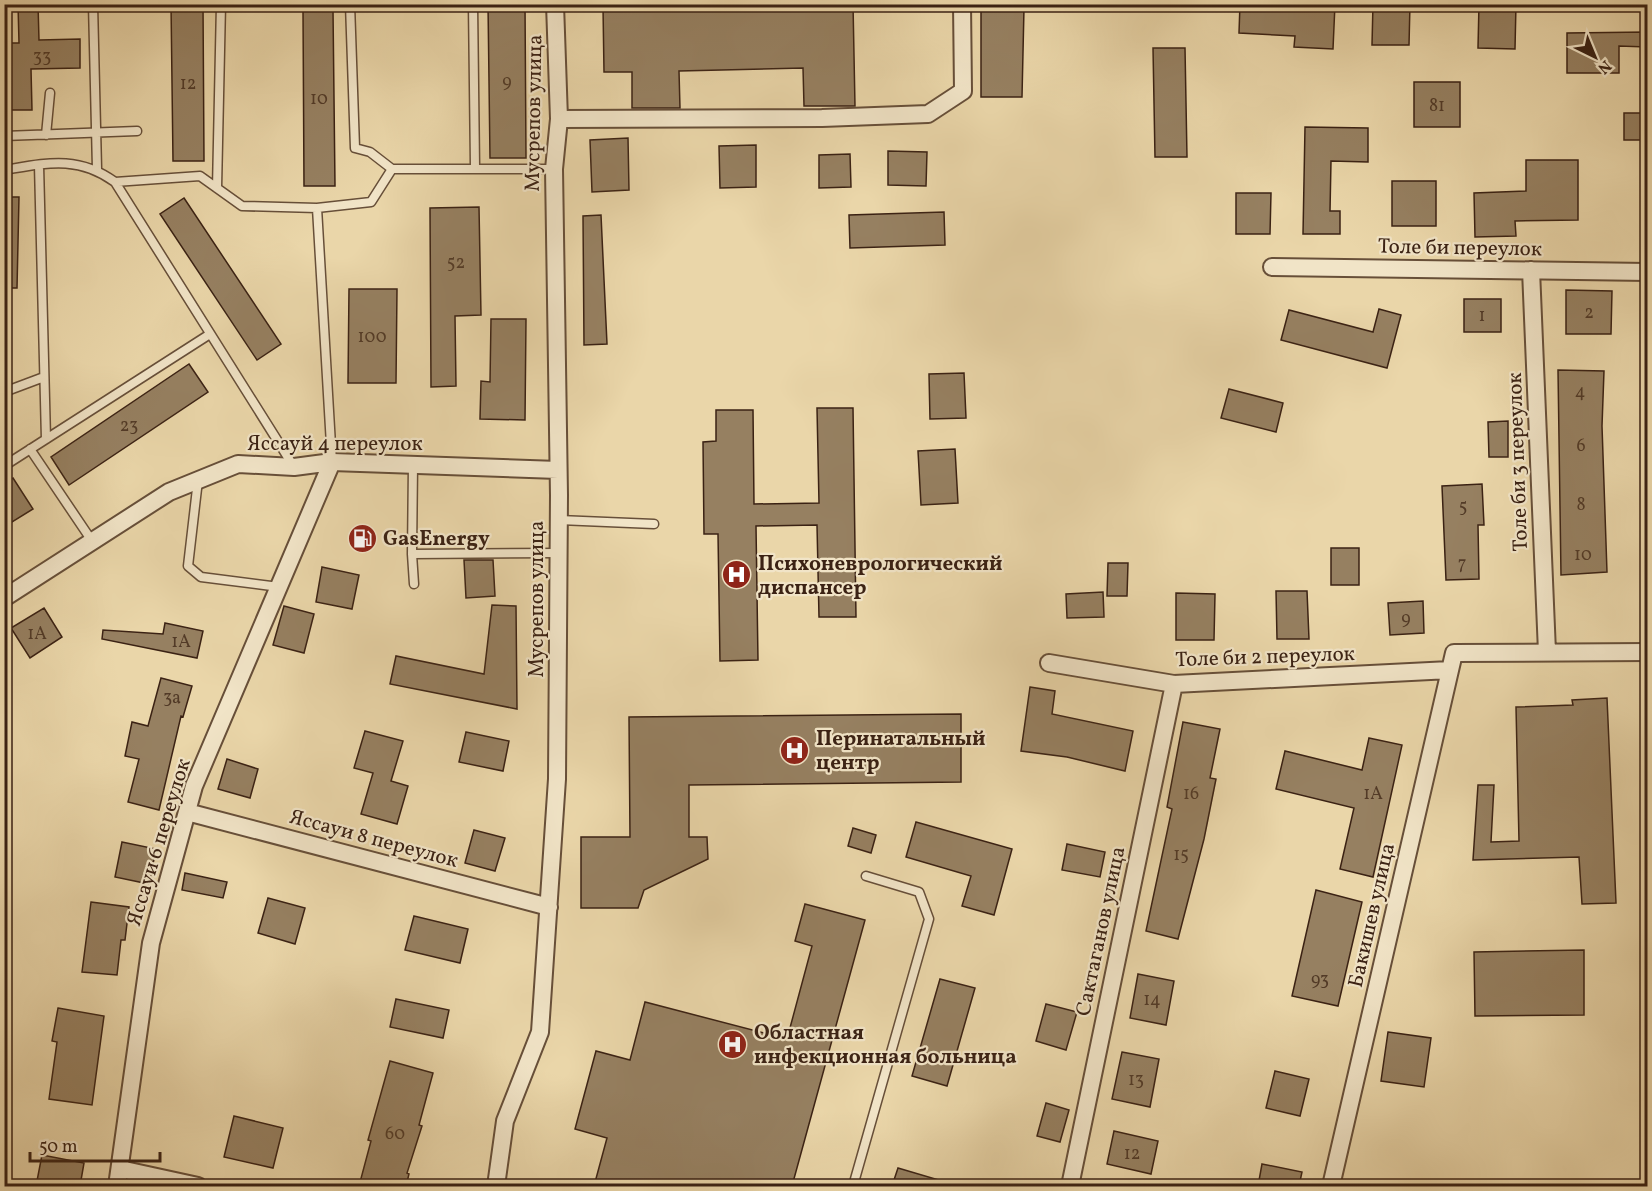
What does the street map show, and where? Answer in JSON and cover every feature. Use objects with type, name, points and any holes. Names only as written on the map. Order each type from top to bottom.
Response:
[{"type":"street","name":"Мусрепов улица","points":[[496,1186],[505,1121],[540,1032],[557,779],[559,520],[554,169],[559,119],[555,4]]},
{"type":"street","points":[[559,119],[822,118],[928,114],[963,91],[962,4]]},
{"type":"street","name":"Толе би переулок","points":[[1272,267],[1647,272]]},
{"type":"street","name":"Толе би 3 переулок","points":[[1532,270],[1547,652]]},
{"type":"street","name":"Яссауй 4 переулок","points":[[4,598],[169,492],[238,464],[294,467],[332,462],[558,470]]},
{"type":"street","name":"Яссауи 6 переулок","points":[[117,1186],[151,943],[194,786],[332,462]]},
{"type":"street","name":"Толе би 2 переулок","points":[[1049,663],[1174,684],[1547,652],[1647,652]]},
{"type":"street","name":"Бакишев улица","points":[[1331,1186],[1452,661]]},
{"type":"street","name":"Сактаганов улица","points":[[1070,1186],[1174,684]]},
{"type":"street","name":"Яссауи 8 переулок","points":[[187,812],[549,907]]},
{"type":"street","points":[[120,1169],[198,1186]]},
{"type":"lane","points":[[93,4],[97,169]]},
{"type":"lane","points":[[218,188],[221,4]]},
{"type":"lane","points":[[350,4],[355,148],[370,152],[392,169],[475,167],[554,169]]},
{"type":"lane","points":[[473,4],[475,167]]},
{"type":"lane","points":[[46,135],[50,93]]},
{"type":"lane","points":[[4,136],[137,131]]},
{"type":"lane","points":[[4,170],[66,162],[97,169],[115,182],[294,467]]},
{"type":"lane","points":[[39,165],[46,439]]},
{"type":"lane","points":[[115,182],[200,176],[242,206],[317,208],[371,202],[392,169]]},
{"type":"lane","points":[[317,208],[332,462]]},
{"type":"lane","points":[[4,465],[210,334]]},
{"type":"lane","points":[[4,392],[44,377]]},
{"type":"lane","points":[[30,449],[92,541]]},
{"type":"lane","points":[[413,465],[414,584]]},
{"type":"lane","points":[[198,480],[188,566],[201,577],[279,587]]},
{"type":"lane","points":[[559,520],[654,524]]},
{"type":"lane","points":[[412,554],[559,553]]},
{"type":"lane","points":[[853,1186],[929,919],[919,892],[866,876]]},
{"type":"building","points":[[18,4],[38,4],[39,40],[80,39],[80,68],[31,69],[32,110],[4,110],[4,43],[19,43]]},
{"type":"building","points":[[171,4],[203,4],[204,161],[173,161]]},
{"type":"building","points":[[488,4],[525,4],[526,158],[490,158]]},
{"type":"building","points":[[853,4],[855,106],[804,106],[803,68],[679,71],[680,108],[632,108],[632,72],[604,72],[603,7]]},
{"type":"building","points":[[1240,4],[1335,4],[1333,49],[1294,47],[1295,36],[1239,33]]},
{"type":"building","points":[[1373,4],[1410,4],[1409,45],[1372,45]]},
{"type":"building","points":[[1479,4],[1516,4],[1515,49],[1478,48]]},
{"type":"building","points":[[981,8],[1024,8],[1022,97],[981,97]]},
{"type":"building","points":[[303,10],[333,10],[335,186],[304,186]]},
{"type":"building","points":[[1647,32],[1647,47],[1619,46],[1619,73],[1567,73],[1567,33]]},
{"type":"building","points":[[1153,48],[1185,48],[1187,157],[1155,157]]},
{"type":"building","points":[[1414,82],[1460,82],[1460,127],[1414,127]]},
{"type":"building","points":[[1624,113],[1647,113],[1647,140],[1624,140]]},
{"type":"building","points":[[1305,127],[1368,128],[1368,162],[1331,161],[1330,211],[1340,211],[1340,234],[1303,234]]},
{"type":"building","points":[[628,138],[629,190],[592,192],[590,140]]},
{"type":"building","points":[[756,145],[756,187],[720,188],[719,146]]},
{"type":"building","points":[[888,151],[927,152],[926,186],[888,185]]},
{"type":"building","points":[[850,154],[851,187],[819,188],[819,155]]},
{"type":"building","points":[[1526,160],[1578,160],[1578,220],[1515,221],[1516,236],[1475,237],[1474,193],[1526,191]]},
{"type":"building","points":[[1392,181],[1436,181],[1436,226],[1392,226]]},
{"type":"building","points":[[1236,193],[1271,193],[1270,234],[1236,234]]},
{"type":"building","points":[[4,197],[19,197],[17,288],[4,288]]},
{"type":"building","points":[[184,198],[281,344],[257,360],[160,214]]},
{"type":"building","points":[[479,207],[481,315],[455,316],[456,386],[431,387],[430,208]]},
{"type":"building","points":[[944,212],[945,245],[850,248],[849,215]]},
{"type":"building","points":[[601,215],[607,344],[584,345],[583,216]]},
{"type":"building","points":[[349,289],[397,289],[396,383],[348,383]]},
{"type":"building","points":[[1566,290],[1612,291],[1611,334],[1566,334]]},
{"type":"building","points":[[1464,299],[1501,299],[1501,332],[1464,332]]},
{"type":"building","points":[[1379,309],[1401,315],[1387,368],[1281,340],[1289,310],[1373,332]]},
{"type":"building","points":[[491,319],[526,319],[525,420],[480,419],[481,381],[490,382]]},
{"type":"building","points":[[189,364],[208,392],[69,485],[51,457]]},
{"type":"building","points":[[1558,370],[1604,371],[1602,426],[1607,572],[1561,575]]},
{"type":"building","points":[[964,373],[966,418],[930,419],[929,374]]},
{"type":"building","points":[[1229,389],[1283,403],[1276,432],[1221,418]]},
{"type":"building","name":"Психоневрологический диспансер","points":[[817,408],[853,408],[856,617],[819,617],[817,525],[756,526],[758,660],[720,661],[718,534],[704,534],[703,442],[716,441],[716,410],[753,410],[754,504],[819,503]]},
{"type":"building","points":[[1508,421],[1508,457],[1489,457],[1488,422]]},
{"type":"building","points":[[955,449],[958,503],[921,505],[918,451]]},
{"type":"building","points":[[13,478],[33,509],[4,527],[4,484]]},
{"type":"building","points":[[1482,484],[1484,525],[1478,525],[1479,579],[1446,580],[1442,486]]},
{"type":"building","points":[[1331,548],[1359,548],[1359,585],[1331,585]]},
{"type":"building","points":[[464,560],[493,560],[495,596],[466,598]]},
{"type":"building","points":[[1108,563],[1128,563],[1127,596],[1107,596]]},
{"type":"building","points":[[322,567],[359,575],[352,609],[316,602]]},
{"type":"building","points":[[1276,591],[1307,591],[1309,639],[1277,639]]},
{"type":"building","points":[[1103,592],[1104,617],[1067,618],[1066,594]]},
{"type":"building","points":[[1176,593],[1215,594],[1214,640],[1176,640]]},
{"type":"building","points":[[1423,601],[1424,633],[1390,635],[1388,603]]},
{"type":"building","points":[[492,605],[516,606],[517,709],[390,684],[396,656],[484,674]]},
{"type":"building","points":[[284,606],[314,614],[304,653],[273,645]]},
{"type":"building","points":[[44,608],[62,637],[30,658],[11,628]]},
{"type":"building","points":[[165,623],[203,631],[197,658],[102,639],[103,630],[163,634]]},
{"type":"building","points":[[161,678],[192,686],[183,717],[181,716],[159,810],[128,802],[139,759],[125,756],[132,722],[148,726]]},
{"type":"building","points":[[1030,687],[1055,691],[1052,714],[1133,731],[1125,771],[1067,757],[1021,751]]},
{"type":"building","points":[[1607,698],[1616,903],[1582,904],[1579,857],[1473,860],[1478,785],[1494,785],[1491,842],[1519,841],[1516,707],[1573,705],[1572,700]]},
{"type":"building","name":"Перинатальный центр","points":[[961,714],[961,782],[689,785],[689,837],[707,837],[708,859],[644,890],[638,908],[581,908],[581,837],[630,837],[629,717]]},
{"type":"building","points":[[1183,722],[1220,729],[1210,778],[1216,779],[1204,839],[1178,939],[1146,931],[1172,809],[1167,807]]},
{"type":"building","points":[[365,731],[403,741],[391,781],[408,786],[397,824],[361,814],[373,773],[354,768]]},
{"type":"building","points":[[466,732],[509,741],[503,771],[459,762]]},
{"type":"building","points":[[1369,738],[1402,745],[1373,877],[1340,869],[1354,808],[1276,789],[1285,751],[1362,770]]},
{"type":"building","points":[[227,759],[258,769],[250,798],[218,789]]},
{"type":"building","points":[[916,822],[1012,849],[994,915],[962,906],[971,876],[906,857]]},
{"type":"building","points":[[853,828],[876,835],[871,853],[848,846]]},
{"type":"building","points":[[474,830],[505,838],[495,871],[465,863]]},
{"type":"building","points":[[122,842],[156,849],[149,884],[115,877]]},
{"type":"building","points":[[1067,844],[1105,852],[1100,877],[1062,870]]},
{"type":"building","points":[[185,873],[227,882],[223,898],[182,890]]},
{"type":"building","points":[[1316,890],[1362,902],[1338,1006],[1292,996]]},
{"type":"building","points":[[268,898],[305,908],[295,944],[258,933]]},
{"type":"building","points":[[91,902],[129,907],[125,940],[121,940],[117,975],[82,972]]},
{"type":"building","name":"Областная инфекционная больница","points":[[805,904],[865,920],[792,1186],[594,1186],[607,1138],[575,1129],[596,1051],[630,1060],[645,1002],[787,1039],[812,946],[795,941]]},
{"type":"building","points":[[414,916],[468,929],[460,963],[405,950]]},
{"type":"building","points":[[1584,950],[1584,1015],[1475,1016],[1474,952]]},
{"type":"building","points":[[1138,974],[1174,981],[1166,1025],[1130,1018]]},
{"type":"building","points":[[940,979],[975,988],[947,1086],[912,1076]]},
{"type":"building","points":[[396,999],[449,1010],[443,1038],[390,1027]]},
{"type":"building","points":[[1046,1004],[1077,1012],[1066,1050],[1036,1041]]},
{"type":"building","points":[[58,1008],[104,1016],[92,1105],[49,1099],[57,1042],[52,1041]]},
{"type":"building","points":[[1388,1032],[1431,1038],[1424,1087],[1381,1081]]},
{"type":"building","points":[[1122,1052],[1159,1059],[1150,1107],[1112,1099]]},
{"type":"building","points":[[390,1061],[433,1073],[419,1125],[422,1126],[407,1173],[409,1174],[406,1186],[359,1186],[371,1141],[368,1140]]},
{"type":"building","points":[[1275,1071],[1309,1079],[1300,1116],[1266,1108]]},
{"type":"building","points":[[1046,1103],[1069,1110],[1060,1142],[1037,1136]]},
{"type":"building","points":[[234,1116],[283,1128],[273,1168],[224,1157]]},
{"type":"building","points":[[1114,1131],[1158,1141],[1151,1174],[1107,1164]]},
{"type":"building","points":[[42,1155],[84,1163],[80,1186],[36,1186]]},
{"type":"building","points":[[1262,1164],[1302,1172],[1299,1186],[1258,1186]]},
{"type":"building","points":[[898,1168],[949,1183],[949,1186],[892,1186]]},
{"type":"place","name":"GasEnergy","points":[[362,538]]},
{"type":"place","name":"Психоневрологический диспансер","points":[[737,575]]},
{"type":"place","name":"Перинатальный центр","points":[[795,750]]},
{"type":"place","name":"Областная инфекционная больница","points":[[733,1044]]}]
